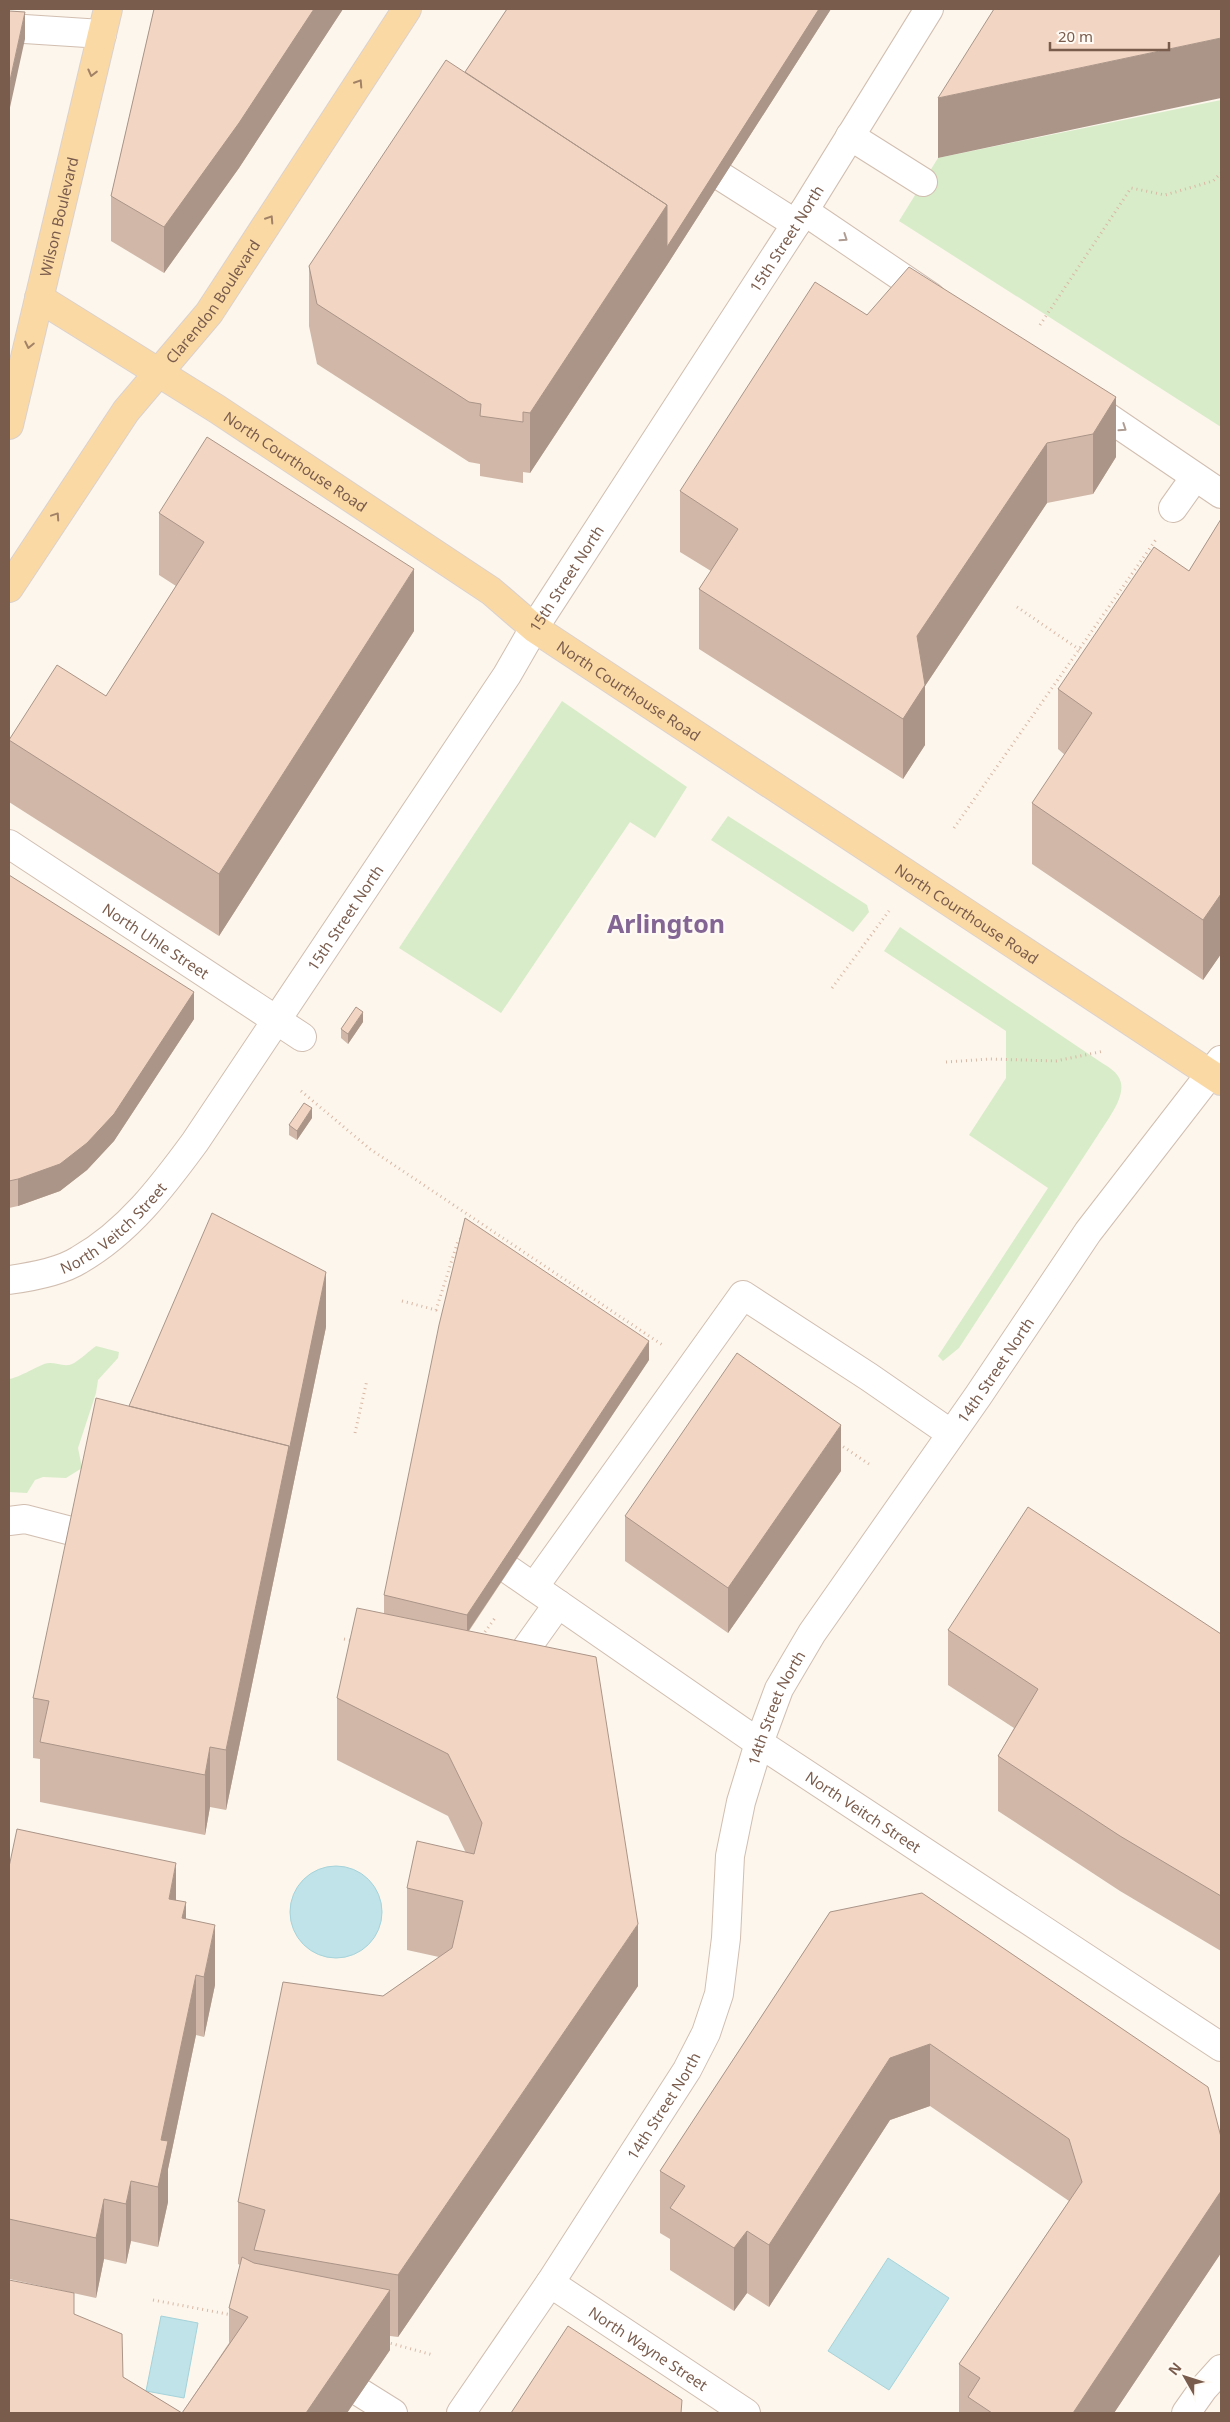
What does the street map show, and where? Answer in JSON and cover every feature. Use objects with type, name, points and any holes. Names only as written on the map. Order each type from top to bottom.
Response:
[{"type":"main road","name":"Clarendon Boulevard","points":[[9,588],[126,411],[209,313],[407,9]]},
{"type":"main road","name":"Wilson Boulevard","points":[[9,425],[105,22]]},
{"type":"main road","name":"North Courthouse Road","points":[[39,298],[160,372],[491,591],[534,628],[1218,1072]]},
{"type":"street","name":"15th Street North","points":[[194,1142],[507,675],[534,628],[800,217],[929,9]]},
{"type":"street","points":[[9,28],[105,22]]},
{"type":"street","points":[[850,136],[923,182]]},
{"type":"street","points":[[722,177],[800,217],[953,312]]},
{"type":"street","points":[[1067,390],[1221,494]]},
{"type":"street","points":[[1173,508],[1195,477]]},
{"type":"street","name":"North Uhle Street","points":[[9,844],[302,1037]]},
{"type":"street","name":"14th Street North","points":[[461,2413],[550,2283],[687,2070],[706,2033],[719,1994],[726,1938],[730,1856],[741,1802],[759,1742],[779,1689],[812,1633],[1088,1232],[1218,1072]]},
{"type":"street","name":"North Veitch Street","points":[[9,1280],[44,1273],[78,1262],[106,1242],[138,1214],[164,1184],[194,1142]]},
{"type":"street","points":[[534,1588],[743,1295],[869,1377],[950,1433]]},
{"type":"street","points":[[9,1521],[25,1519],[79,1533]]},
{"type":"street","name":"North Veitch Street","points":[[509,1570],[759,1742],[1221,2047]]},
{"type":"street","points":[[491,1698],[558,1604]]},
{"type":"street","name":"North Wayne Street","points":[[550,2283],[746,2413]]},
{"type":"street","points":[[1186,2413],[1203,2388],[1221,2369]]},
{"type":"street","points":[[361,2393],[393,2413]]},
{"type":"path","points":[[1040,325],[1131,188],[1165,196],[1213,181],[1221,173]]},
{"type":"path","points":[[954,828],[1159,535]]},
{"type":"path","points":[[1017,607],[1086,654]]},
{"type":"path","points":[[832,988],[889,911]]},
{"type":"path","points":[[946,1062],[990,1060],[1056,1061],[1104,1051]]},
{"type":"path","points":[[301,1091],[370,1150],[693,1366]]},
{"type":"path","points":[[470,1227],[476,1220]]},
{"type":"path","points":[[402,1301],[436,1310],[458,1241],[464,1234]]},
{"type":"path","points":[[355,1433],[367,1380]]},
{"type":"path","points":[[830,1439],[872,1466]]},
{"type":"path","points":[[480,1638],[495,1618]]},
{"type":"path","points":[[344,1639],[360,1642]]},
{"type":"path","points":[[153,2300],[233,2316]]},
{"type":"path","points":[[380,2341],[433,2355]]},
{"type":"green space","points":[[1221,100],[1221,427],[899,221],[938,158]]},
{"type":"green space","points":[[562,701],[687,787],[655,838],[630,822],[501,1013],[399,948]]},
{"type":"green space","points":[[728,816],[867,905],[869,912],[853,932],[711,840]]},
{"type":"green space","points":[[900,927],[1111,1069],[1118,1076],[1121,1086],[1120,1098],[1115,1109],[959,1348],[943,1361],[938,1356],[1048,1188],[969,1135],[1006,1078],[1006,1031],[884,951]]},
{"type":"green space","points":[[96,1346],[119,1352],[118,1358],[98,1380],[96,1393],[78,1448],[82,1468],[66,1478],[43,1477],[35,1480],[27,1493],[9,1492],[9,1379],[48,1363],[70,1365]]},
{"type":"water","points":[[327,1866],[345,1866],[362,1873],[375,1886],[382,1903],[382,1921],[375,1938],[362,1951],[345,1958],[327,1958],[310,1951],[297,1938],[290,1921],[290,1903],[297,1886],[310,1873]]},
{"type":"water","points":[[888,2258],[949,2298],[889,2390],[828,2351]]},
{"type":"water","points":[[161,2316],[198,2323],[184,2398],[146,2391]]},
{"type":"building","points":[[154,9],[314,9],[239,123],[164,227],[111,196]]},
{"type":"building","points":[[507,9],[819,9],[667,247],[667,205],[465,72]]},
{"type":"building","points":[[994,9],[1221,9],[1221,38],[938,98]]},
{"type":"building","points":[[9,11],[25,12],[9,85]]},
{"type":"building","points":[[446,60],[667,205],[530,413],[523,412],[523,422],[480,416],[481,404],[469,402],[317,304],[309,266]]},
{"type":"building","points":[[909,267],[1116,397],[1093,434],[1047,443],[917,636],[925,685],[903,719],[699,589],[738,529],[680,491],[815,282],[867,315]]},
{"type":"building","points":[[207,437],[414,569],[219,874],[9,740],[57,665],[106,696],[204,542],[159,513]]},
{"type":"building","points":[[1221,519],[1221,894],[1203,920],[1032,803],[1092,713],[1058,689],[1154,547],[1189,571]]},
{"type":"building","points":[[9,875],[194,992],[114,1114],[87,1143],[60,1164],[9,1181]]},
{"type":"building","points":[[356,1007],[363,1012],[348,1034],[341,1029]]},
{"type":"building","points":[[304,1103],[312,1108],[297,1131],[289,1125]]},
{"type":"building","points":[[212,1213],[326,1272],[289,1451],[289,1446],[129,1406]]},
{"type":"building","points":[[465,1218],[649,1341],[467,1615],[384,1595],[439,1325]]},
{"type":"building","points":[[737,1353],[841,1425],[728,1588],[625,1516]]},
{"type":"building","points":[[96,1398],[289,1446],[226,1750],[210,1747],[205,1775],[40,1742],[49,1701],[33,1698]]},
{"type":"building","points":[[1028,1507],[1221,1634],[1221,1896],[1120,1836],[998,1756],[1038,1689],[948,1630]]},
{"type":"building","points":[[357,1608],[596,1657],[638,1924],[398,2275],[254,2250],[265,2210],[238,2202],[283,1982],[383,1996],[452,1948],[463,1901],[407,1888],[417,1841],[474,1854],[482,1823],[448,1754],[337,1698]]},
{"type":"building","points":[[17,1829],[176,1863],[169,1899],[186,1902],[182,1918],[215,1925],[204,1977],[196,1975],[161,2140],[168,2141],[158,2187],[131,2181],[126,2204],[104,2199],[96,2238],[9,2219],[9,1867]]},
{"type":"building","points":[[922,1893],[1208,2087],[1221,2137],[1221,2191],[1073,2413],[992,2413],[968,2397],[980,2378],[959,2364],[1082,2182],[1069,2139],[930,2044],[890,2058],[769,2245],[747,2231],[734,2248],[670,2208],[685,2186],[660,2171],[830,1912]]},
{"type":"building","points":[[242,2257],[254,2263],[390,2290],[306,2413],[182,2413],[248,2317],[229,2308]]},
{"type":"building","points":[[9,2280],[74,2293],[74,2314],[122,2334],[123,2377],[182,2413],[9,2413]]},
{"type":"building","points":[[568,2326],[682,2400],[681,2413],[511,2413]]},
{"type":"district","name":"Arlington","points":[[666,923]]}]
